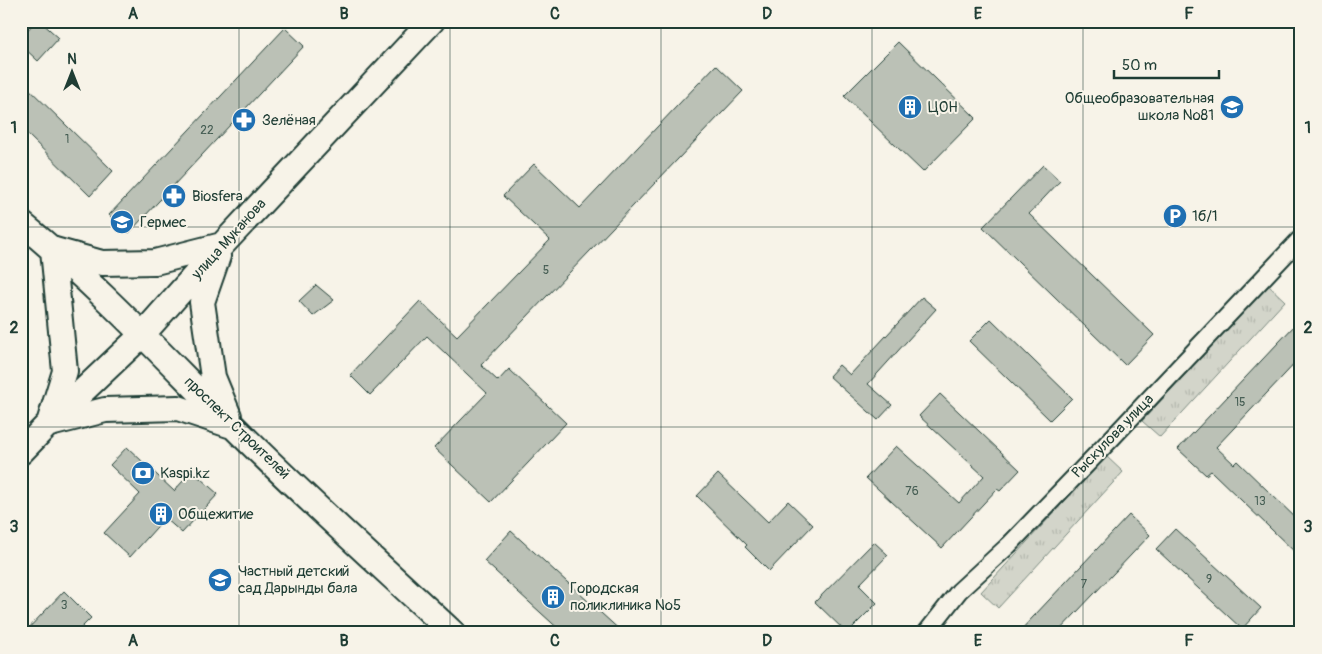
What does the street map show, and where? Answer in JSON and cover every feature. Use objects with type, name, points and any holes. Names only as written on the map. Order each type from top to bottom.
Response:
[{"type":"main road","name":"улица Муканова","points":[[21,452],[48,424],[142,336],[222,245],[432,21]]},
{"type":"main road","name":"проспект Строителей","points":[[21,222],[53,250],[233,426],[453,633]]},
{"type":"main road","points":[[48,424],[64,371],[53,250],[102,262],[155,262],[222,245]]},
{"type":"main road","points":[[222,245],[202,302],[213,377],[233,426]]},
{"type":"main road","points":[[48,424],[105,410],[178,408],[233,426]]},
{"type":"street","name":"Рыскулова улица","points":[[926,633],[959,591],[1009,545],[1301,238]]},
{"type":"green space","points":[[1268,285],[1285,301],[1160,437],[1142,421]]},
{"type":"green space","points":[[1106,456],[1123,472],[998,608],[981,592]]},
{"type":"building","points":[[36,21],[40,21],[59,38],[38,61],[21,45],[21,37]]},
{"type":"building","points":[[285,28],[304,46],[129,233],[109,215]]},
{"type":"building","name":"ЦОН","points":[[898,42],[976,118],[923,172],[844,96]]},
{"type":"building","points":[[716,65],[743,91],[481,365],[498,381],[509,369],[566,423],[491,502],[434,448],[487,393],[427,336],[370,395],[350,375],[420,301],[457,336],[550,240],[503,196],[534,164],[580,208]]},
{"type":"building","points":[[21,81],[113,171],[90,196],[21,128]]},
{"type":"building","points":[[1043,165],[1060,181],[1029,214],[1154,335],[1125,365],[983,227]]},
{"type":"building","points":[[316,285],[334,300],[313,316],[299,301]]},
{"type":"building","points":[[922,297],[936,309],[868,384],[892,405],[878,420],[829,376],[839,365],[850,375]]},
{"type":"building","points":[[991,319],[1072,398],[1050,420],[969,341]]},
{"type":"building","points":[[1295,325],[1301,330],[1301,357],[1216,447],[1234,464],[1237,461],[1301,523],[1301,558],[1211,471],[1206,475],[1178,449]]},
{"type":"building","points":[[940,394],[1020,470],[1000,491],[997,489],[942,548],[866,478],[896,446],[959,503],[984,476],[919,416]]},
{"type":"building","name":"Общежитие","points":[[127,447],[174,491],[192,471],[218,494],[182,533],[165,518],[130,557],[104,533],[140,494],[110,465]]},
{"type":"building","points":[[718,474],[768,522],[788,501],[813,525],[769,571],[745,547],[747,545],[697,496]]},
{"type":"building","points":[[1129,515],[1150,535],[1057,633],[1018,633]]},
{"type":"building","points":[[1175,529],[1261,608],[1242,629],[1156,549]]},
{"type":"building","name":"Городская поликлиника №5","points":[[511,531],[623,633],[563,633],[484,561]]},
{"type":"building","points":[[874,542],[888,555],[859,585],[877,603],[847,633],[815,602]]},
{"type":"building","points":[[64,591],[91,618],[76,633],[24,633]]},
{"type":"place","name":"ЦОН","points":[[910,107]]},
{"type":"place","name":"Общеобразовательная школа №81","points":[[1232,107]]},
{"type":"place","name":"Зелёная","points":[[244,120]]},
{"type":"place","name":"Biosfera","points":[[174,196]]},
{"type":"place","name":"1б/1","points":[[1175,216]]},
{"type":"place","name":"Гермес","points":[[122,222]]},
{"type":"place","name":"Kaspi.kz","points":[[143,473]]},
{"type":"place","name":"Общежитие","points":[[161,514]]},
{"type":"place","name":"Частный детский сад Дарынды бала","points":[[220,580]]},
{"type":"place","name":"Городская поликлиника №5","points":[[553,597]]}]
